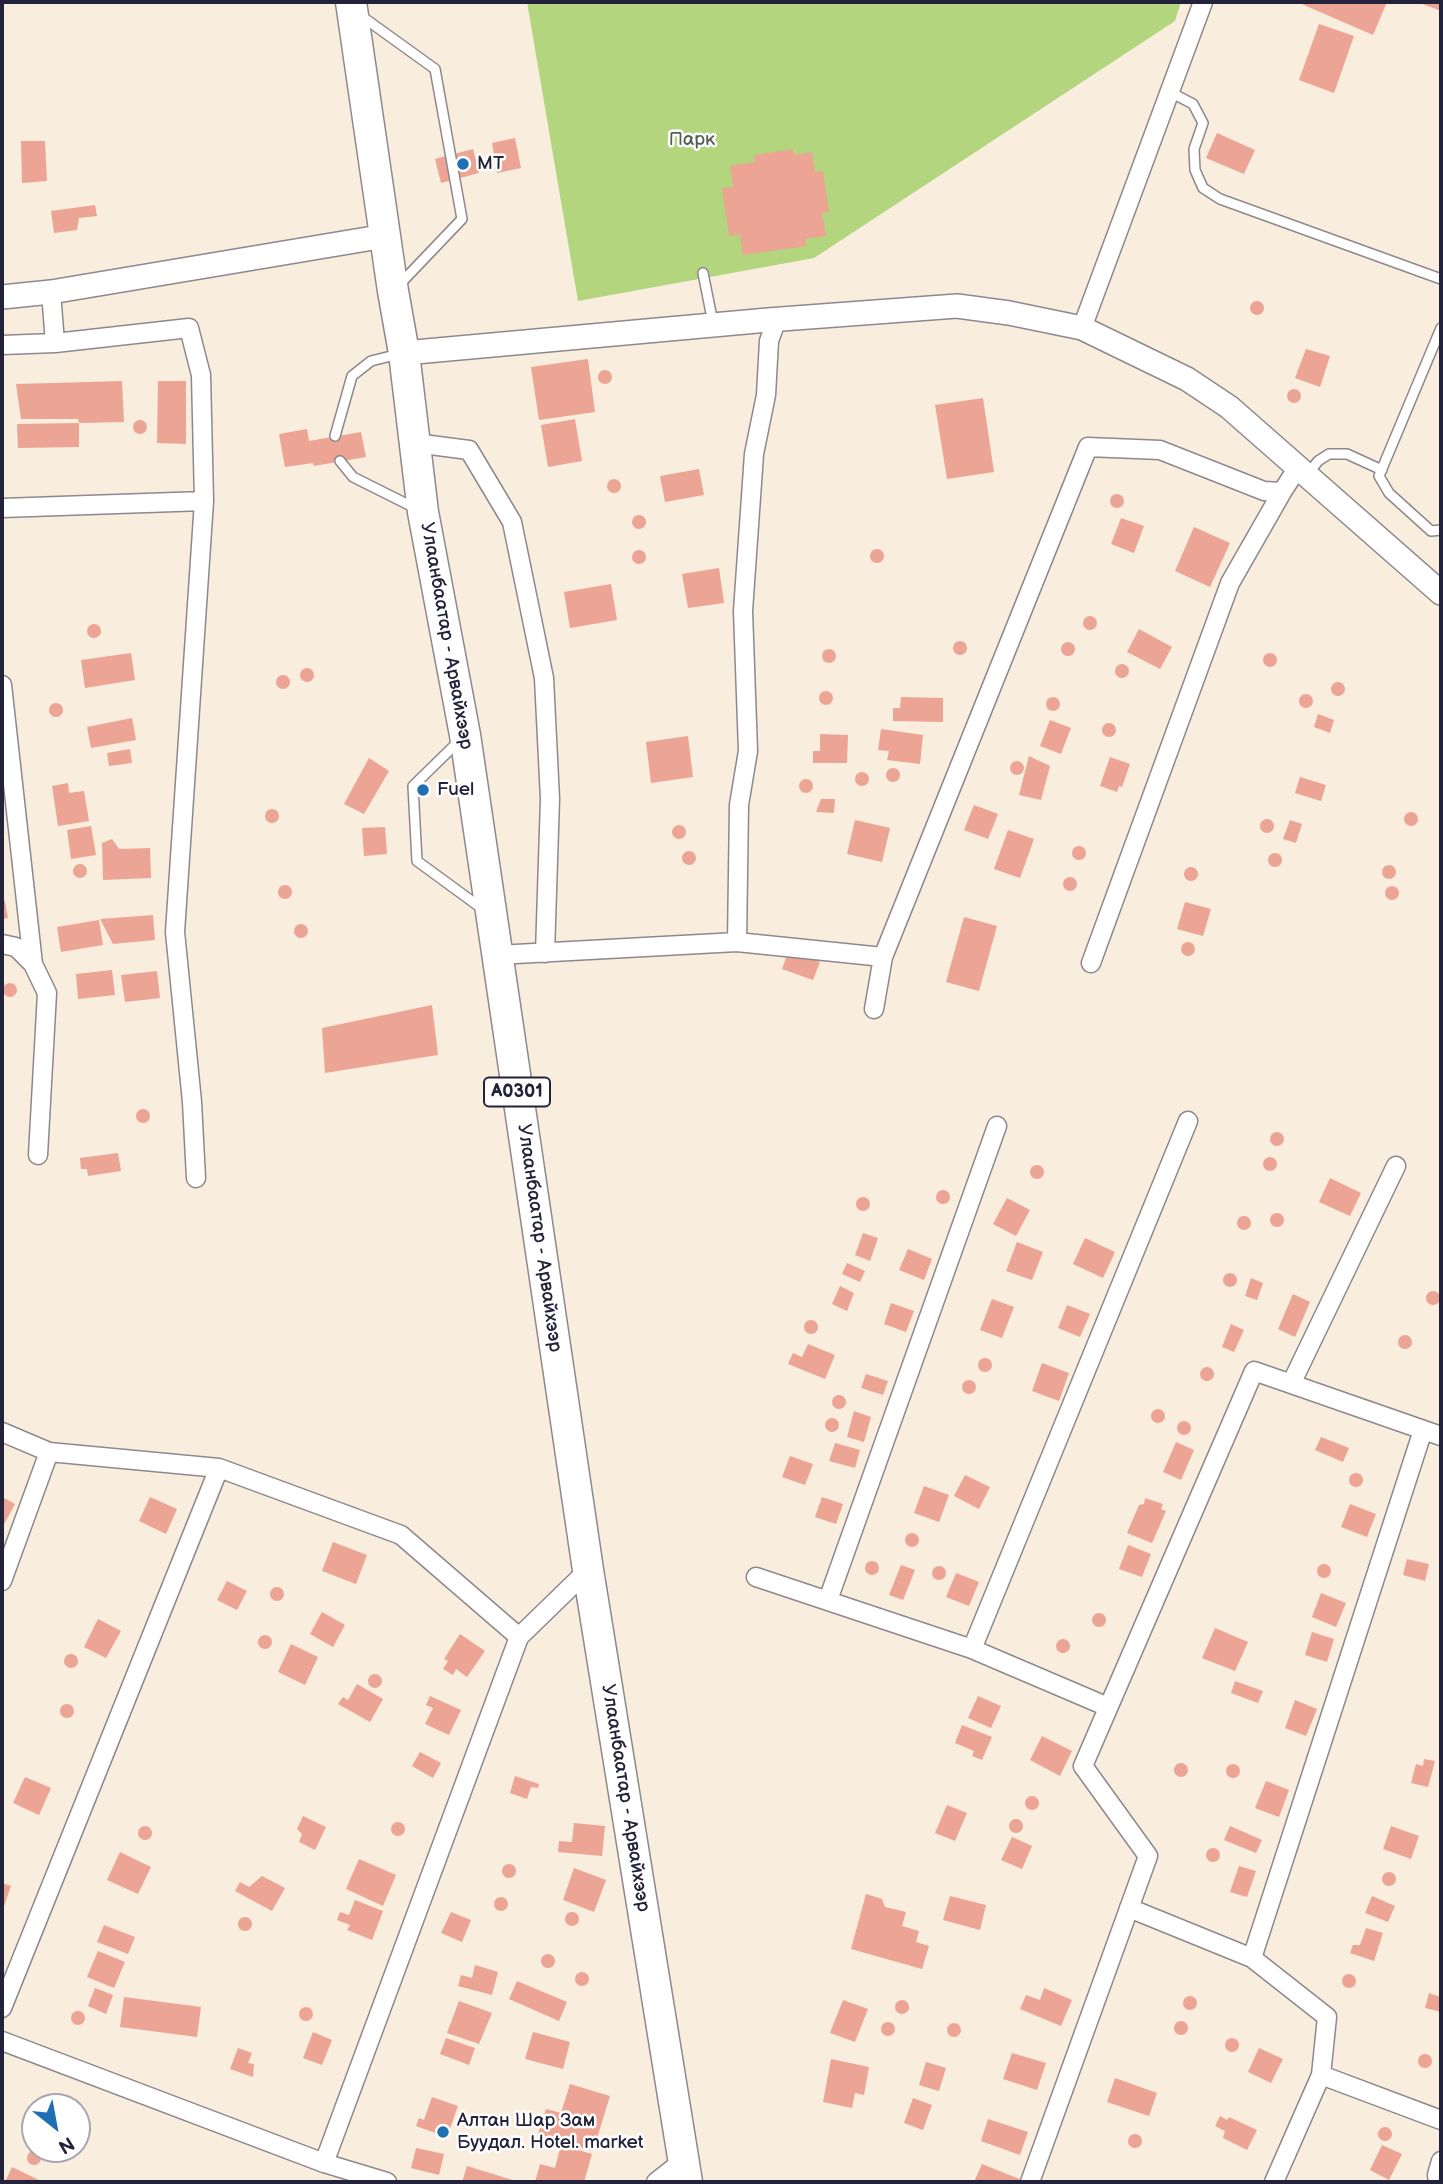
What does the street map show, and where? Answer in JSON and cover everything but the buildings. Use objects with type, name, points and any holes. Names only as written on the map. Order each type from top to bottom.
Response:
[{"type":"highway","name":"Улаанбаатар - Арвайхээр","points":[[354,4],[424,512],[465,735],[588,1570],[686,2171]]},
{"type":"street","points":[[1082,328],[1203,2]]},
{"type":"street","points":[[2,297],[51,292],[385,236]]},
{"type":"street","points":[[51,292],[55,342]]},
{"type":"street","points":[[404,353],[777,319],[957,306],[1009,313],[1082,328],[1187,379],[1229,407],[1441,593]]},
{"type":"street","points":[[737,942],[739,805],[748,751],[744,598],[754,454],[766,395],[769,341],[777,319]]},
{"type":"street","points":[[2,345],[189,328],[201,375],[204,501],[175,932],[196,1178]]},
{"type":"street","points":[[415,443],[469,450],[512,522],[544,678],[550,799],[545,953]]},
{"type":"street","points":[[874,1009],[883,957],[1088,447],[1160,450],[1264,491],[1282,492]]},
{"type":"street","points":[[1091,963],[1230,583],[1282,492],[1303,471]]},
{"type":"street","points":[[2,508],[204,501]]},
{"type":"street","points":[[2,685],[33,964]]},
{"type":"street","points":[[497,955],[737,942],[883,957]]},
{"type":"street","points":[[2,944],[16,947],[33,964],[47,993],[38,1155]]},
{"type":"street","points":[[972,1649],[1188,1121]]},
{"type":"street","points":[[828,1600],[997,1126]]},
{"type":"street","points":[[1291,1384],[1396,1166]]},
{"type":"street","points":[[1030,2182],[1148,1856],[1083,1766],[1254,1371],[1441,1436]]},
{"type":"street","points":[[1252,1958],[1423,1430]]},
{"type":"street","points":[[2,1432],[48,1452],[219,1468],[401,1535],[519,1637]]},
{"type":"street","points":[[2,1581],[48,1452]]},
{"type":"street","points":[[2,2008],[219,1468]]},
{"type":"street","points":[[324,2163],[519,1637],[588,1570]]},
{"type":"street","points":[[757,1577],[972,1649],[1108,1707]]},
{"type":"street","points":[[1129,1908],[1252,1958],[1327,2017],[1321,2075],[1274,2182]]},
{"type":"street","points":[[2,2041],[324,2163],[387,2182]]},
{"type":"street","points":[[1321,2075],[1441,2120]]},
{"type":"street","points":[[1437,2182],[1441,2161]]},
{"type":"street","points":[[656,2182],[686,2171]]},
{"type":"lane","points":[[354,4],[435,69],[462,219],[393,291]]},
{"type":"lane","points":[[1170,92],[1194,104],[1203,123],[1194,149],[1195,170],[1203,188],[1211,194],[1441,279]]},
{"type":"lane","points":[[702,273],[713,325]]},
{"type":"lane","points":[[1441,328],[1379,477],[1389,493],[1431,531],[1441,530]]},
{"type":"lane","points":[[335,436],[352,376],[371,361],[404,353]]},
{"type":"lane","points":[[1303,471],[1329,454],[1347,454],[1382,470]]},
{"type":"lane","points":[[340,461],[353,477],[424,512]]},
{"type":"lane","points":[[465,735],[413,786],[417,861],[491,915]]},
{"type":"green space","name":"Парк","points":[[527,2],[1181,2],[1175,21],[814,258],[578,301]]},
{"type":"place","name":"МТ","points":[[463,164]]},
{"type":"place","name":"Fuel","points":[[423,790]]},
{"type":"place","name":"Алтан Шар Зам Буудал. Hotel. market","points":[[443,2132]]}]
